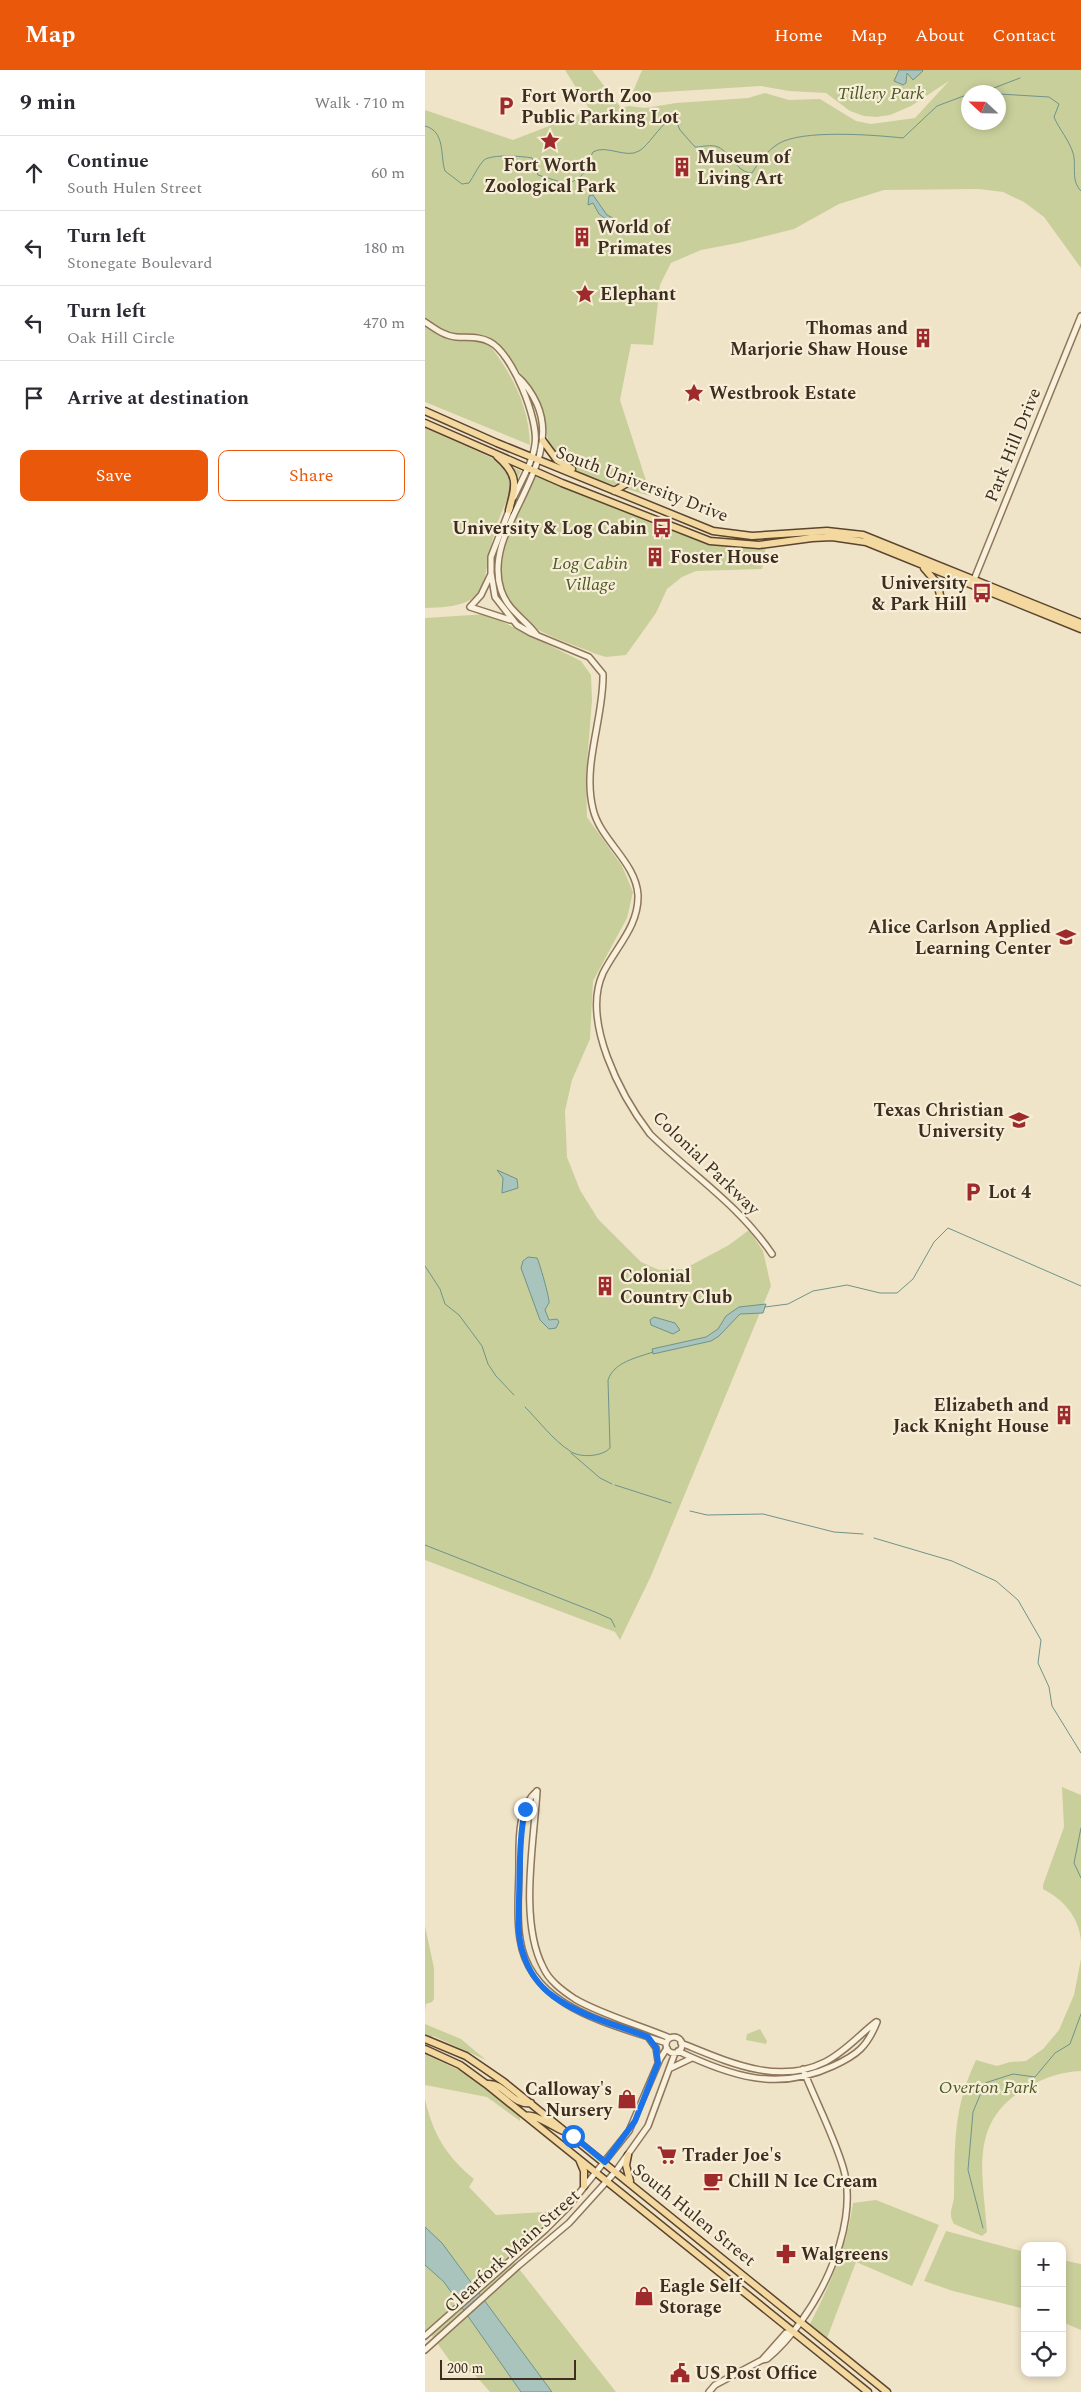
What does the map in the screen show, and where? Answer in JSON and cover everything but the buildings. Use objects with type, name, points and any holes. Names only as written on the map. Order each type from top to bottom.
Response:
[{"type":"main road","name":"South University Drive","points":[[425,411],[703,528],[728,534],[769,536],[827,531],[863,535],[1081,630]]},
{"type":"main road","name":"South University Drive","points":[[425,423],[671,527],[721,544],[759,545],[812,538],[845,538],[877,545],[919,563],[1081,622]]},
{"type":"main road","points":[[543,441],[562,465],[585,474],[601,486]]},
{"type":"main road","points":[[490,451],[506,464],[513,475],[515,488],[509,510]]},
{"type":"main road","points":[[614,491],[629,482]]},
{"type":"main road","points":[[919,563],[937,583],[941,599]]},
{"type":"main road","name":"South Hulen Street","points":[[428,2040],[482,2066],[531,2103],[887,2392]]},
{"type":"main road","name":"South Hulen Street","points":[[427,2050],[460,2065],[487,2084],[868,2392]]},
{"type":"main road","points":[[487,2084],[499,2086],[521,2103],[531,2103]]},
{"type":"main road","points":[[526,2116],[535,2115],[549,2126],[573,2136]]},
{"type":"main road","points":[[628,2155],[627,2174],[632,2184]]},
{"type":"main road","points":[[579,2158],[585,2171],[582,2189]]},
{"type":"street","name":"Park Hill Drive","points":[[973,582],[1081,316]]},
{"type":"street","points":[[425,322],[454,337],[482,338],[494,344],[505,356],[517,376],[535,422],[536,438],[531,457],[494,547],[491,573],[495,597],[515,623]]},
{"type":"street","points":[[517,376],[525,382],[538,406],[541,416],[543,441],[539,460],[501,551],[498,576],[503,594],[511,610],[536,634]]},
{"type":"street","points":[[491,573],[481,595],[470,607],[493,613],[536,634]]},
{"type":"street","name":"Colonial Parkway","points":[[536,634],[589,657],[599,669],[603,678],[594,736],[591,789],[593,810],[636,882],[638,897],[632,926],[615,952],[599,985],[597,1002],[605,1047],[620,1084],[650,1134],[740,1213],[758,1233],[772,1254]]},
{"type":"street","points":[[668,2043],[577,2000],[559,1987],[543,1969],[531,1933],[531,1850],[537,1791],[531,1796],[525,1809],[519,1855],[518,1924],[523,1953],[528,1966],[544,1988],[571,2008],[648,2037],[668,2043],[676,2038],[681,2043],[748,2068],[772,2071],[803,2069],[823,2062],[842,2051],[877,2022],[870,2039],[854,2054],[828,2068],[806,2076],[780,2081],[749,2078],[677,2052],[668,2043]]},
{"type":"street","points":[[648,2037],[656,2048],[658,2063]]},
{"type":"street","name":"Clearfork Main Street","points":[[425,2336],[551,2224],[597,2172],[635,2121],[668,2043]]},
{"type":"street","name":"Clearfork Main Street","points":[[427,2347],[577,2215],[616,2172],[648,2126],[681,2043]]},
{"type":"street","points":[[671,2068],[692,2058]]},
{"type":"street","points":[[709,2392],[725,2379],[762,2360],[786,2333],[792,2332],[801,2322],[833,2263],[844,2227],[848,2203],[844,2168],[803,2069]]},
{"type":"street","points":[[577,2215],[572,2208],[582,2189]]},
{"type":"green space","name":"Tillery Park","points":[[565,70],[592,70],[621,108],[629,106],[645,108],[676,103],[748,98],[765,93],[789,100],[820,99],[856,121],[871,124],[915,118],[949,81],[911,106],[890,115],[876,117],[864,116],[850,111],[826,93],[789,91],[761,86],[632,94],[642,70],[1081,70],[1081,268],[1044,217],[1024,202],[1003,192],[979,189],[884,190],[839,204],[794,229],[701,250],[671,263],[660,285],[653,345],[631,344],[620,400],[651,496],[580,472],[556,456],[548,439],[539,403],[523,376],[497,342],[482,336],[509,373],[516,387],[526,415],[530,445],[425,402],[425,110],[513,140],[590,110]]},
{"type":"green space","points":[[425,428],[521,471],[497,523],[481,589],[474,597],[464,603],[448,607],[425,608]]},
{"type":"green space","name":"Log Cabin Village","points":[[537,477],[605,502],[694,539],[728,547],[766,547],[762,569],[696,571],[682,577],[667,589],[656,613],[626,655],[606,657],[560,640],[526,622],[511,607],[503,590],[504,552],[518,513],[534,478]]},
{"type":"green space","name":"Colonial Country Club","points":[[487,614],[581,661],[591,675],[592,700],[586,776],[587,817],[622,866],[633,892],[627,918],[593,981],[590,1039],[572,1080],[565,1111],[567,1157],[580,1190],[598,1219],[641,1262],[659,1270],[684,1269],[729,1245],[749,1230],[763,1251],[771,1286],[651,1576],[620,1640],[615,1632],[425,1560],[425,618]]},
{"type":"green space","points":[[1062,1787],[1081,1795],[1081,1941],[1077,1924],[1069,1910],[1058,1898],[1043,1889],[1064,1827]]},
{"type":"green space","points":[[425,1926],[434,1968],[434,1999],[426,2004],[425,2012]]},
{"type":"green space","name":"Overton Park","points":[[1081,1959],[1081,2071],[1061,2074],[1030,2086],[1010,2099],[996,2114],[988,2131],[983,2149],[982,2169],[987,2232],[982,2236],[954,2224],[951,2216],[954,2199],[957,2126],[959,2110],[968,2078],[976,2060],[997,2066],[1010,2062],[1026,2061],[1043,2049],[1059,2030],[1074,1995]]},
{"type":"green space","points":[[425,2024],[461,2039],[486,2060],[433,2036],[427,2055],[467,2074],[520,2116],[520,2121],[487,2097],[425,2085]]},
{"type":"green space","points":[[760,2029],[767,2041],[766,2044],[746,2040],[747,2034]]},
{"type":"green space","points":[[425,2099],[432,2123],[442,2144],[456,2162],[474,2179],[469,2187],[496,2215],[559,2211],[509,2256],[616,2392],[490,2392],[476,2376],[450,2361],[427,2329],[425,2331]]},
{"type":"green space","points":[[876,2200],[939,2225],[912,2286],[856,2262],[827,2338],[810,2324],[837,2265],[847,2235],[853,2203]]},
{"type":"green space","points":[[946,2231],[1021,2251],[1021,2308],[953,2291],[924,2281]]},
{"type":"green space","points":[[1066,2261],[1081,2264],[1081,2330],[1066,2324]]},
{"type":"water","points":[[899,70],[923,71],[913,80],[907,73],[906,83],[903,85],[894,81]]},
{"type":"water","points":[[593,195],[607,215],[613,218],[610,224],[599,214],[593,203],[588,205],[589,196]]},
{"type":"water","points":[[497,1170],[517,1179],[518,1188],[502,1193],[503,1178]]},
{"type":"water","points":[[528,1257],[537,1258],[549,1300],[545,1310],[549,1320],[557,1319],[559,1322],[556,1328],[549,1329],[540,1320],[521,1268],[523,1261]]},
{"type":"water","points":[[766,1304],[763,1313],[740,1314],[719,1336],[711,1341],[653,1354],[652,1349],[706,1337],[718,1329],[726,1316],[739,1307]]},
{"type":"water","points":[[654,1317],[675,1323],[680,1330],[673,1334],[651,1325],[650,1320]]},
{"type":"water","points":[[425,2227],[442,2243],[552,2392],[521,2392],[444,2282],[425,2265]]},
{"type":"waterway","points":[[1002,85],[1020,78]]},
{"type":"waterway","points":[[1006,94],[1049,97],[1059,104],[1054,117],[1073,153],[1075,178],[1081,191]]},
{"type":"waterway","points":[[425,126],[432,129],[439,139],[445,171],[462,184],[469,183],[484,160],[507,156],[532,158],[538,175],[567,184],[582,175],[593,152],[598,150],[628,153],[639,151],[669,120],[676,121],[680,130],[695,147],[718,147],[742,170],[752,173],[770,150],[789,139],[803,136],[839,134],[903,138],[937,106],[961,97]]},
{"type":"waterway","points":[[765,1307],[788,1304],[813,1291],[847,1285],[880,1293],[897,1293],[913,1279],[934,1242],[948,1228],[1081,1286]]},
{"type":"waterway","points":[[425,1266],[440,1289],[445,1304],[459,1315],[482,1346],[488,1364],[496,1376],[514,1395]]},
{"type":"waterway","points":[[525,1407],[552,1436],[570,1451],[585,1456],[602,1453],[610,1448],[608,1380],[611,1374],[620,1365],[653,1352]]},
{"type":"waterway","points":[[571,1453],[600,1478],[612,1484]]},
{"type":"waterway","points":[[615,1485],[671,1503]]},
{"type":"waterway","points":[[690,1511],[707,1515],[763,1514],[834,1532],[863,1534]]},
{"type":"waterway","points":[[874,1538],[952,1561],[996,1581],[1018,1600],[1041,1640],[1038,1663],[1049,1687],[1052,1706],[1081,1753]]},
{"type":"waterway","points":[[425,1545],[595,1612],[611,1619],[615,1627]]},
{"type":"waterway","points":[[1081,1828],[1074,1863],[1081,1878]]},
{"type":"waterway","points":[[983,2228],[968,2170],[973,2112],[985,2083],[1013,2074],[1035,2077],[1055,2053],[1070,2044],[1081,2014]]},
{"type":"place","name":"Fort Worth Zoo Public Parking Lot","points":[[506,106]]},
{"type":"place","name":"Fort Worth Zoological Park","points":[[550,141]]},
{"type":"place","name":"Museum of Living Art","points":[[682,167]]},
{"type":"place","name":"World of Primates","points":[[582,237]]},
{"type":"place","name":"Elephant","points":[[585,294]]},
{"type":"place","name":"Thomas and Marjorie Shaw House","points":[[923,338]]},
{"type":"place","name":"Westbrook Estate","points":[[694,393]]},
{"type":"place","name":"University & Log Cabin","points":[[662,528]]},
{"type":"place","name":"Foster House","points":[[655,557]]},
{"type":"place","name":"University & Park Hill","points":[[982,593]]},
{"type":"place","name":"Alice Carlson Applied Learning Center","points":[[1066,937]]},
{"type":"place","name":"Texas Christian University","points":[[1019,1120]]},
{"type":"place","name":"Lot 4","points":[[973,1192]]},
{"type":"place","name":"Colonial Country Club","points":[[605,1286]]},
{"type":"place","name":"Elizabeth and Jack Knight House","points":[[1064,1415]]},
{"type":"place","name":"Calloway's Nursery","points":[[627,2099]]},
{"type":"place","name":"Trader Joe's","points":[[667,2155]]},
{"type":"place","name":"Chill N Ice Cream","points":[[713,2181]]},
{"type":"place","name":"Walgreens","points":[[786,2254]]},
{"type":"place","name":"Eagle Self Storage","points":[[644,2296]]},
{"type":"place","name":"US Post Office","points":[[680,2373]]},
{"type":"route","points":[[525,1809],[519,1855],[518,1924],[523,1953],[528,1966],[535,1978],[552,1996],[571,2008],[648,2037],[658,2054],[658,2063],[635,2121],[605,2162],[573,2136]]}]
